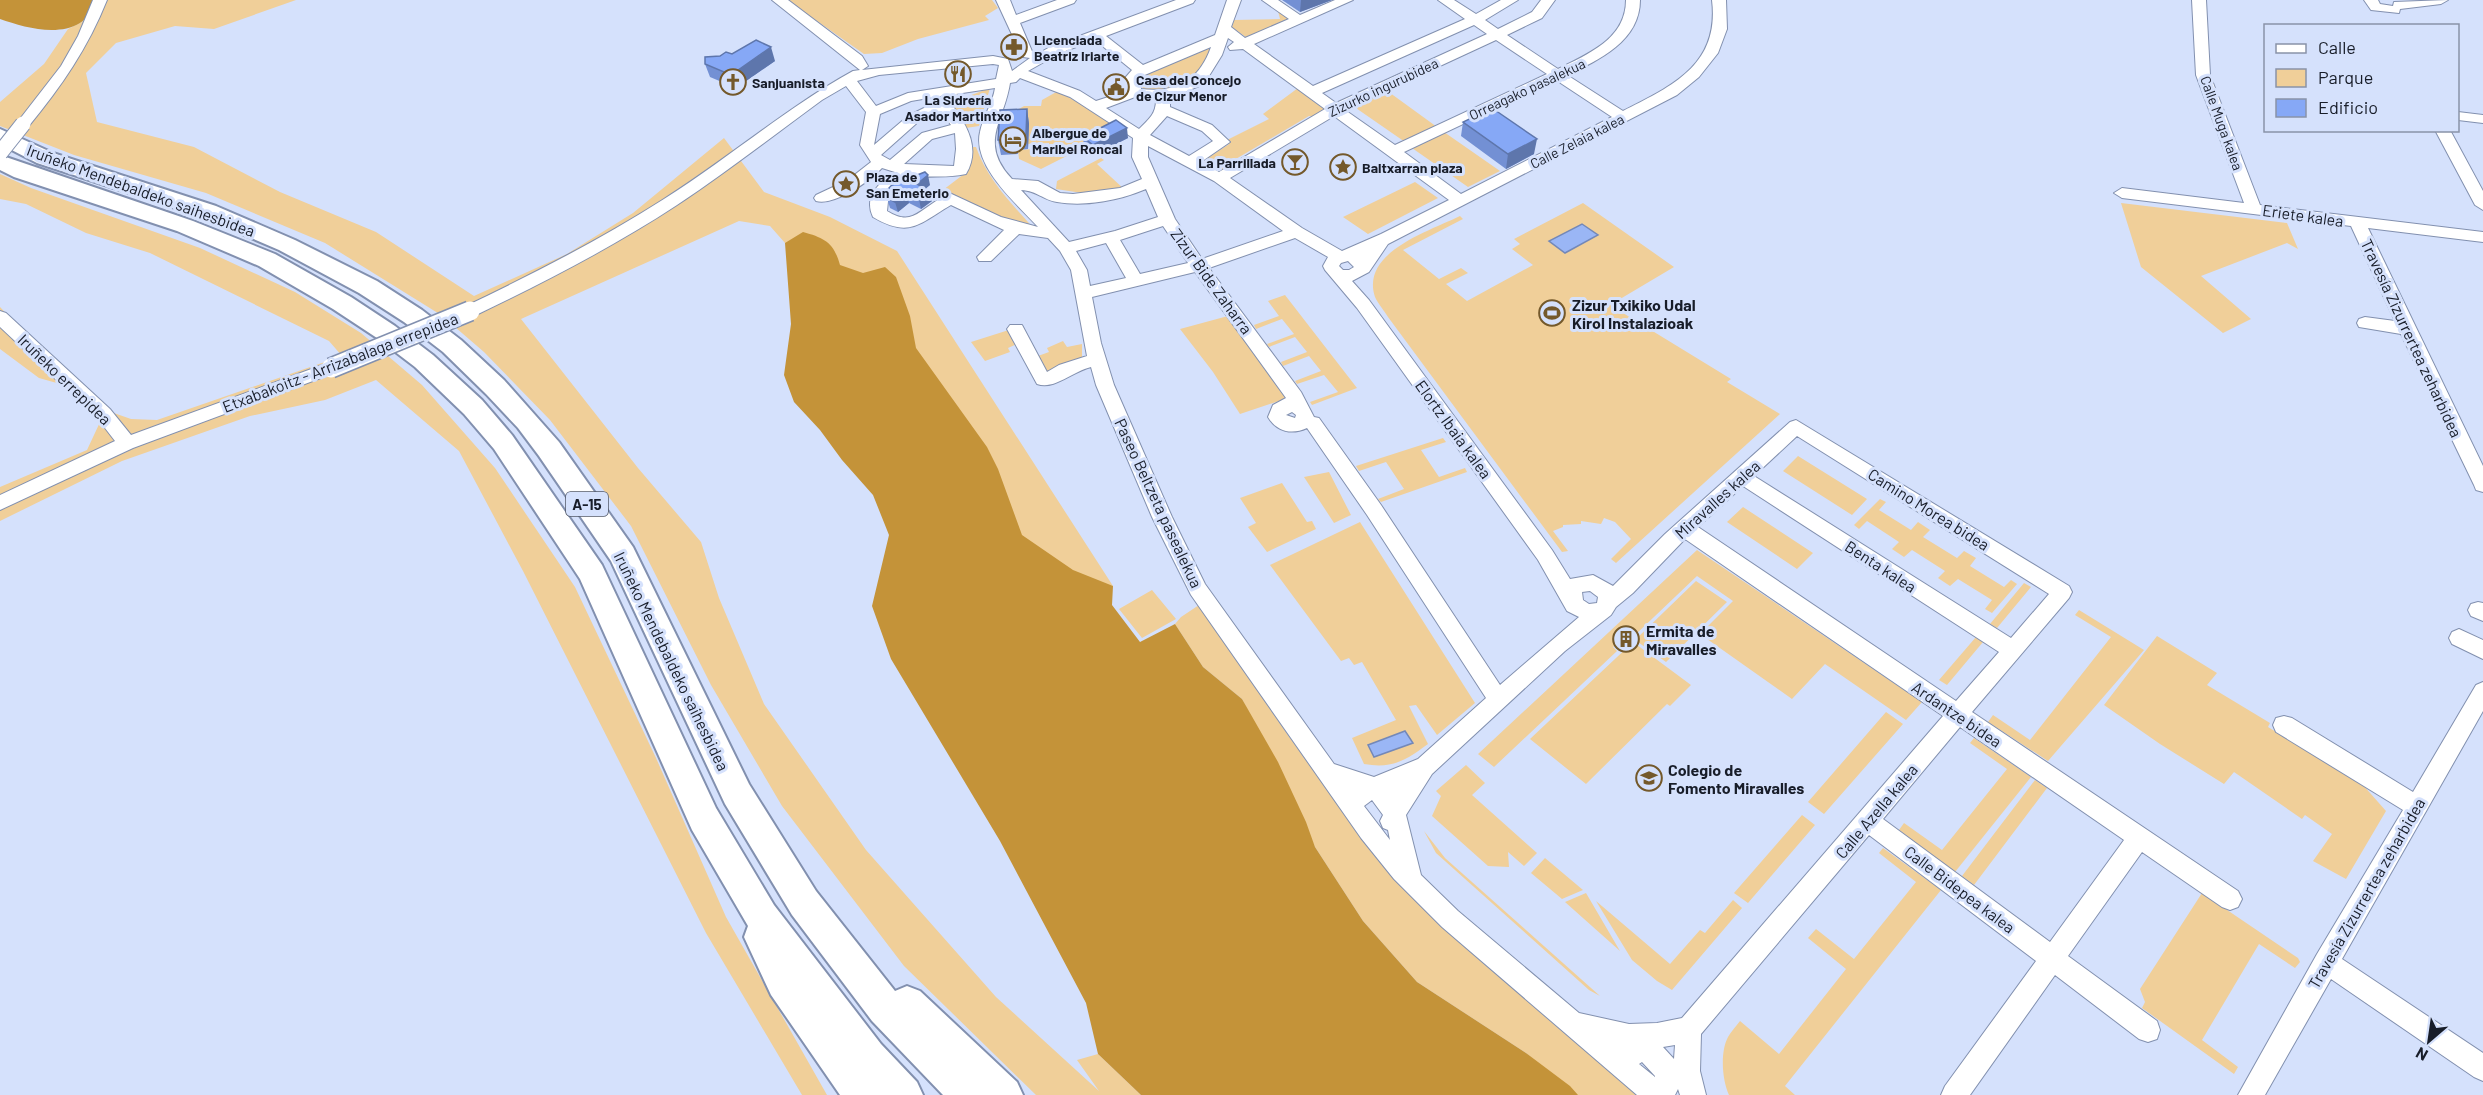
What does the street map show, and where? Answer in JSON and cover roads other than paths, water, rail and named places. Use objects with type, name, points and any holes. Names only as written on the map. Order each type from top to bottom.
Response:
[{"type":"highway","name":"Iruñeko Mendebaldeko saihesbidea","points":[[11,130],[45,158],[208,211],[287,245],[368,287],[413,316],[452,346],[527,421],[623,555],[737,794],[811,912],[885,1008],[969,1095]]},
{"type":"highway","name":"Iruñeko Mendebaldeko saihesbidea","points":[[0,162],[22,172],[185,226],[267,260],[342,303],[386,332],[450,385],[503,442],[592,573],[704,819],[762,917],[868,1057],[904,1095]]},
{"type":"highway","points":[[737,794],[912,1009],[1004,1095]]},
{"type":"highway","points":[[704,819],[784,983],[862,1095]]},
{"type":"street","points":[[0,153],[11,130],[57,83],[80,51],[100,0]]},
{"type":"street","points":[[779,0],[856,58],[856,73],[873,112],[866,144],[881,161],[923,171]]},
{"type":"street","points":[[881,161],[934,133],[987,132],[997,86],[1016,63],[1020,40],[1004,0]]},
{"type":"street","points":[[1014,21],[1069,0]]},
{"type":"street","points":[[1016,63],[1188,0]]},
{"type":"street","points":[[1016,63],[1142,136],[1159,117],[1163,102],[1199,81],[1205,75],[1224,33],[1234,0]]},
{"type":"street","points":[[1269,0],[1299,20]]},
{"type":"street","points":[[1215,55],[1346,0]]},
{"type":"street","points":[[1445,0],[1623,118]]},
{"type":"street","name":"Zizurko ingurubidea","points":[[1311,92],[1473,20],[1511,0]]},
{"type":"street","name":"Zizurko ingurubidea","points":[[1219,178],[1335,109],[1537,15],[1548,0]]},
{"type":"street","name":"Orreagako pasalekua","points":[[1395,151],[1598,55],[1611,45],[1627,26],[1632,16],[1633,0]]},
{"type":"street","name":"Calle Zelaia kalea","points":[[1339,264],[1623,118],[1682,85],[1706,61],[1719,40],[1722,16],[1719,0]]},
{"type":"street","name":"Calle Muga kalea","points":[[2199,0],[2203,75],[2254,209]]},
{"type":"street","points":[[2384,8],[2441,0]]},
{"type":"street","points":[[1115,78],[1138,72],[1224,33],[1245,43],[1460,200]]},
{"type":"street","points":[[1097,35],[1138,72]]},
{"type":"street","name":"Etxabakoitz - Arrizabalaga errepidea","points":[[0,503],[127,443],[332,368],[470,311],[562,267],[633,226],[817,97],[856,73],[869,75],[876,71],[993,60],[1016,63]]},
{"type":"street","points":[[1134,93],[1132,78],[1138,72]]},
{"type":"street","points":[[822,198],[853,186],[870,172],[913,119],[943,103],[997,86]]},
{"type":"street","points":[[873,112],[908,97],[997,86]]},
{"type":"street","points":[[1094,107],[1134,93],[1163,102],[1207,129],[1223,142],[1190,162]]},
{"type":"street","points":[[943,103],[964,133],[962,171],[923,171],[903,175],[881,190],[877,199],[879,213],[901,225],[910,225],[943,203],[954,200]]},
{"type":"street","points":[[2459,116],[2483,118]]},
{"type":"street","points":[[913,119],[934,133]]},
{"type":"street","name":"Paseo Beltzeta pasealekua","points":[[987,132],[987,153],[1008,184],[1066,248],[1079,270],[1097,358],[1105,385],[1185,567],[1205,599],[1351,805]]},
{"type":"street","points":[[2443,132],[2483,205]]},
{"type":"street","points":[[2457,132],[2483,178]]},
{"type":"street","name":"Elortz Ibaia kalea","points":[[1142,136],[1219,178],[1339,264],[1363,304],[1545,555],[1573,601]]},
{"type":"street","name":"Zizur Bide Zaharra","points":[[1142,136],[1140,157],[1167,219],[1198,266],[1206,273],[1295,397],[1300,413],[1313,423],[1368,500],[1498,699]]},
{"type":"street","points":[[1008,184],[1038,186],[1056,197],[1073,200],[1124,193],[1152,181]]},
{"type":"street","points":[[937,191],[993,222],[1036,234],[1052,233]]},
{"type":"street","name":"Eriete kalea","points":[[2122,194],[2483,237]]},
{"type":"street","points":[[1066,248],[1167,219]]},
{"type":"street","name":"Travesía Zizurrertea zeharbidea","points":[[2358,223],[2483,485]]},
{"type":"street","points":[[985,257],[1015,229]]},
{"type":"street","points":[[1084,293],[1198,266],[1300,234]]},
{"type":"street","points":[[1110,237],[1136,281]]},
{"type":"street","name":"Calle Zelaia kalea","points":[[1361,271],[1370,255],[1383,240]]},
{"type":"street","points":[[1339,264],[1358,259],[1361,271]]},
{"type":"street","name":"Elortz Ibaia kalea","points":[[1361,271],[1359,295],[1363,304]]},
{"type":"street","name":"Iruñeko errepidea","points":[[0,317],[104,414],[127,443]]},
{"type":"street","points":[[2365,323],[2407,329]]},
{"type":"street","points":[[1016,329],[1043,380],[1050,380],[1056,373],[1097,358]]},
{"type":"street","name":"Miravalles kalea","points":[[1369,831],[1378,831],[1387,826],[1404,796],[1426,766],[1558,645],[1598,595],[1626,587],[1684,528],[1796,427]]},
{"type":"street","name":"Camino Morea bidea","points":[[1796,427],[2062,592]]},
{"type":"street","name":"Benta kalea","points":[[1749,481],[2013,650]]},
{"type":"street","name":"Ardantze bidea","points":[[1684,528],[2230,899]]},
{"type":"street","name":"Elortz Ibaia kalea","points":[[1545,555],[1566,574],[1598,595]]},
{"type":"street","points":[[1573,588],[1598,595],[1589,612],[1573,601],[1573,588]]},
{"type":"street","name":"Calle Azella kalea","points":[[1661,1092],[1688,1041],[1868,821],[2062,592]]},
{"type":"street","name":"Miravalles kalea","points":[[1558,645],[1575,618],[1573,601]]},
{"type":"street","points":[[2459,638],[2483,650]]},
{"type":"street","name":"Travesía Zizurrertea zeharbidea","points":[[2251,1095],[2483,691]]},
{"type":"street","points":[[2284,724],[2416,806]]},
{"type":"street","name":"Miravalles kalea","points":[[1351,805],[1356,797],[1373,788],[1402,779],[1426,766]]},
{"type":"street","points":[[1327,772],[1373,788],[1389,802],[1412,880]]},
{"type":"street","points":[[1351,805],[1369,831],[1450,919],[1569,1022],[1636,1051],[1688,1041],[1690,1088],[1693,1095]]},
{"type":"street","name":"Calle Bidepea kalea","points":[[1868,821],[2148,1030]]},
{"type":"street","points":[[1954,1095],[2051,957],[2139,838]]},
{"type":"street","points":[[2326,962],[2483,1068]]},
{"type":"street","points":[[1569,1022],[1614,1034],[1636,1051],[1661,1092]]},
{"type":"water","points":[[1582,224],[1598,235],[1565,253],[1549,241]]},
{"type":"water","points":[[1405,731],[1413,743],[1374,757],[1368,745]]},
{"type":"place","name":"Licenciada Beatriz Iriarte","points":[[1014,47]]},
{"type":"place","name":"La Sidrería Asador Martintxo","points":[[958,74]]},
{"type":"place","name":"Sanjuanista","points":[[733,82]]},
{"type":"place","name":"Casa del Concejo de Cizur Menor","points":[[1116,87]]},
{"type":"place","name":"Albergue de Maribel Roncal","points":[[1013,140]]},
{"type":"place","name":"La Parrillada","points":[[1295,162]]},
{"type":"place","name":"Baltxarran plaza","points":[[1343,167]]},
{"type":"place","name":"Plaza de San Emeterio","points":[[846,184]]},
{"type":"place","name":"Zizur Txikiko Udal Kirol Instalazioak","points":[[1552,313]]},
{"type":"place","name":"Ermita de Miravalles","points":[[1626,639]]},
{"type":"place","name":"Colegio de Fomento Miravalles","points":[[1649,778]]}]
